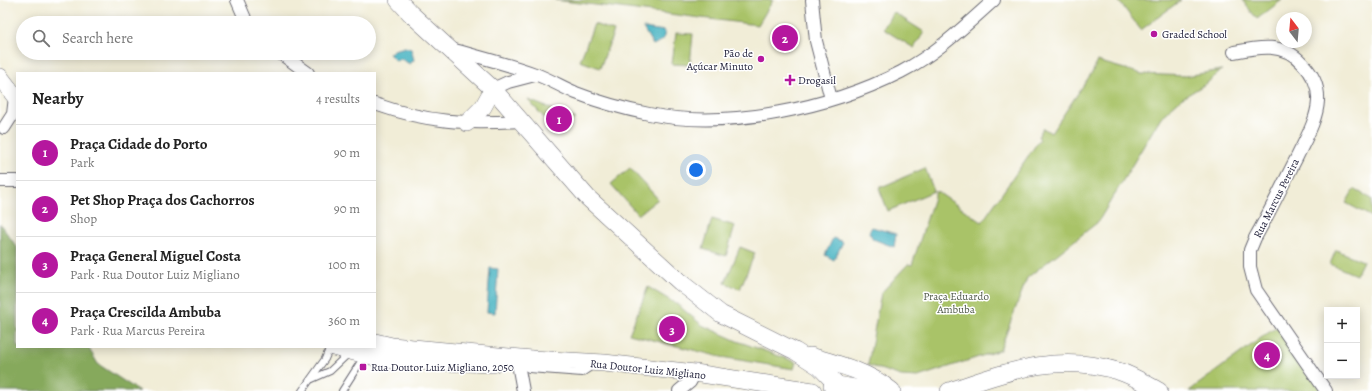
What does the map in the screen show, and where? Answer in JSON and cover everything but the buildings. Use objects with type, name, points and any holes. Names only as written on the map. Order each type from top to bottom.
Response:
[{"type":"main road","points":[[398,0],[410,13],[493,89],[588,198],[680,282],[721,314],[795,351],[820,367],[840,388],[872,391]]},
{"type":"main road","points":[[0,66],[16,94]]},
{"type":"main road","points":[[0,77],[16,94]]},
{"type":"main road","points":[[467,123],[483,107],[493,89]]},
{"type":"main road","name":"Rua Doutor Luiz Migliano","points":[[342,348],[363,350],[388,360],[522,359],[598,362],[695,373],[812,391],[840,388]]},
{"type":"main road","points":[[795,351],[846,367],[882,383],[892,391]]},
{"type":"main road","points":[[953,390],[1001,374],[1040,364],[1081,362],[1119,371],[1159,391]]},
{"type":"street","points":[[237,0],[244,16]]},
{"type":"street","points":[[812,0],[816,40],[831,100]]},
{"type":"street","points":[[450,48],[536,74],[593,99],[649,114],[678,117],[751,116],[803,108],[831,100],[902,72],[938,48],[994,0]]},
{"type":"street","name":"Rua Marcus Pereira","points":[[1234,52],[1257,48],[1283,49],[1298,58],[1313,75],[1316,84],[1318,100],[1313,123],[1255,238],[1250,250],[1250,267],[1256,290],[1326,391]]},
{"type":"street","points":[[290,60],[307,72]]},
{"type":"street","points":[[493,89],[508,82],[536,74]]},
{"type":"street","points":[[2,129],[12,114],[16,94]]},
{"type":"street","points":[[376,104],[422,118],[467,123],[520,121]]},
{"type":"street","points":[[2,129],[16,122]]},
{"type":"street","points":[[0,175],[16,174]]},
{"type":"street","points":[[0,181],[16,181]]},
{"type":"street","points":[[522,359],[524,391]]},
{"type":"street","points":[[679,391],[690,382],[695,373]]},
{"type":"lane","points":[[302,391],[331,348]]},
{"type":"lane","points":[[310,380],[330,371],[363,350]]},
{"type":"lane","points":[[342,391],[363,350]]},
{"type":"green space","points":[[555,0],[773,0],[758,25]]},
{"type":"green space","points":[[1118,0],[1181,0],[1141,30]]},
{"type":"green space","points":[[1242,0],[1282,0],[1257,19]]},
{"type":"green space","points":[[893,12],[924,32],[914,48],[883,29]]},
{"type":"green space","points":[[594,24],[614,31],[600,68],[580,61]]},
{"type":"green space","points":[[676,33],[693,34],[690,65],[672,64]]},
{"type":"green space","name":"Praça Eduardo Ambuba","points":[[1097,61],[1142,74],[1186,76],[1222,70],[1207,83],[1181,99],[1161,117],[1098,222],[1027,278],[1000,350],[918,377],[901,376],[868,365],[881,293],[908,264],[912,265],[936,191],[982,222],[1040,139],[1038,137],[1043,128],[1051,133],[1093,71]]},
{"type":"green space","points":[[528,100],[570,116],[575,118],[560,135]]},
{"type":"green space","points":[[630,168],[658,199],[638,215],[611,184]]},
{"type":"green space","points":[[925,168],[934,191],[888,211],[879,188]]},
{"type":"green space","points":[[1354,189],[1372,199],[1372,217],[1346,203]]},
{"type":"green space","points":[[712,219],[735,226],[726,256],[703,249]]},
{"type":"green space","points":[[0,224],[16,246],[16,348],[89,348],[98,364],[139,391],[0,391]]},
{"type":"green space","points":[[740,247],[755,253],[740,289],[725,283]]},
{"type":"green space","points":[[1336,250],[1363,261],[1356,275],[1330,264]]},
{"type":"green space","points":[[648,287],[678,305],[702,325],[737,341],[796,362],[794,369],[721,357],[629,334]]},
{"type":"green space","points":[[1277,327],[1322,391],[1189,391],[1265,335]]},
{"type":"water","points":[[643,28],[665,31],[663,40],[653,45]]},
{"type":"water","points":[[405,47],[411,49],[414,60],[410,64],[401,59],[396,61],[389,54],[394,50]]},
{"type":"water","points":[[872,227],[896,234],[894,247],[873,239],[869,232]]},
{"type":"water","points":[[833,238],[843,242],[834,260],[825,255]]},
{"type":"water","points":[[490,268],[498,269],[495,313],[487,312]]},
{"type":"place","name":"Graded School","points":[[1154,34]]},
{"type":"place","name":"Pet Shop Praça dos Cachorros","points":[[785,38]]},
{"type":"place","name":"Pão de Açúcar Minuto","points":[[761,59]]},
{"type":"place","name":"Drogasil","points":[[790,80]]},
{"type":"place","name":"Praça Cidade do Porto","points":[[559,119]]},
{"type":"place","name":"Praça General Miguel Costa","points":[[672,329]]},
{"type":"place","name":"Praça Crescilda Ambuba","points":[[1267,355]]},
{"type":"place","name":"Rua Doutor Luiz Migliano, 2050","points":[[363,367]]}]
